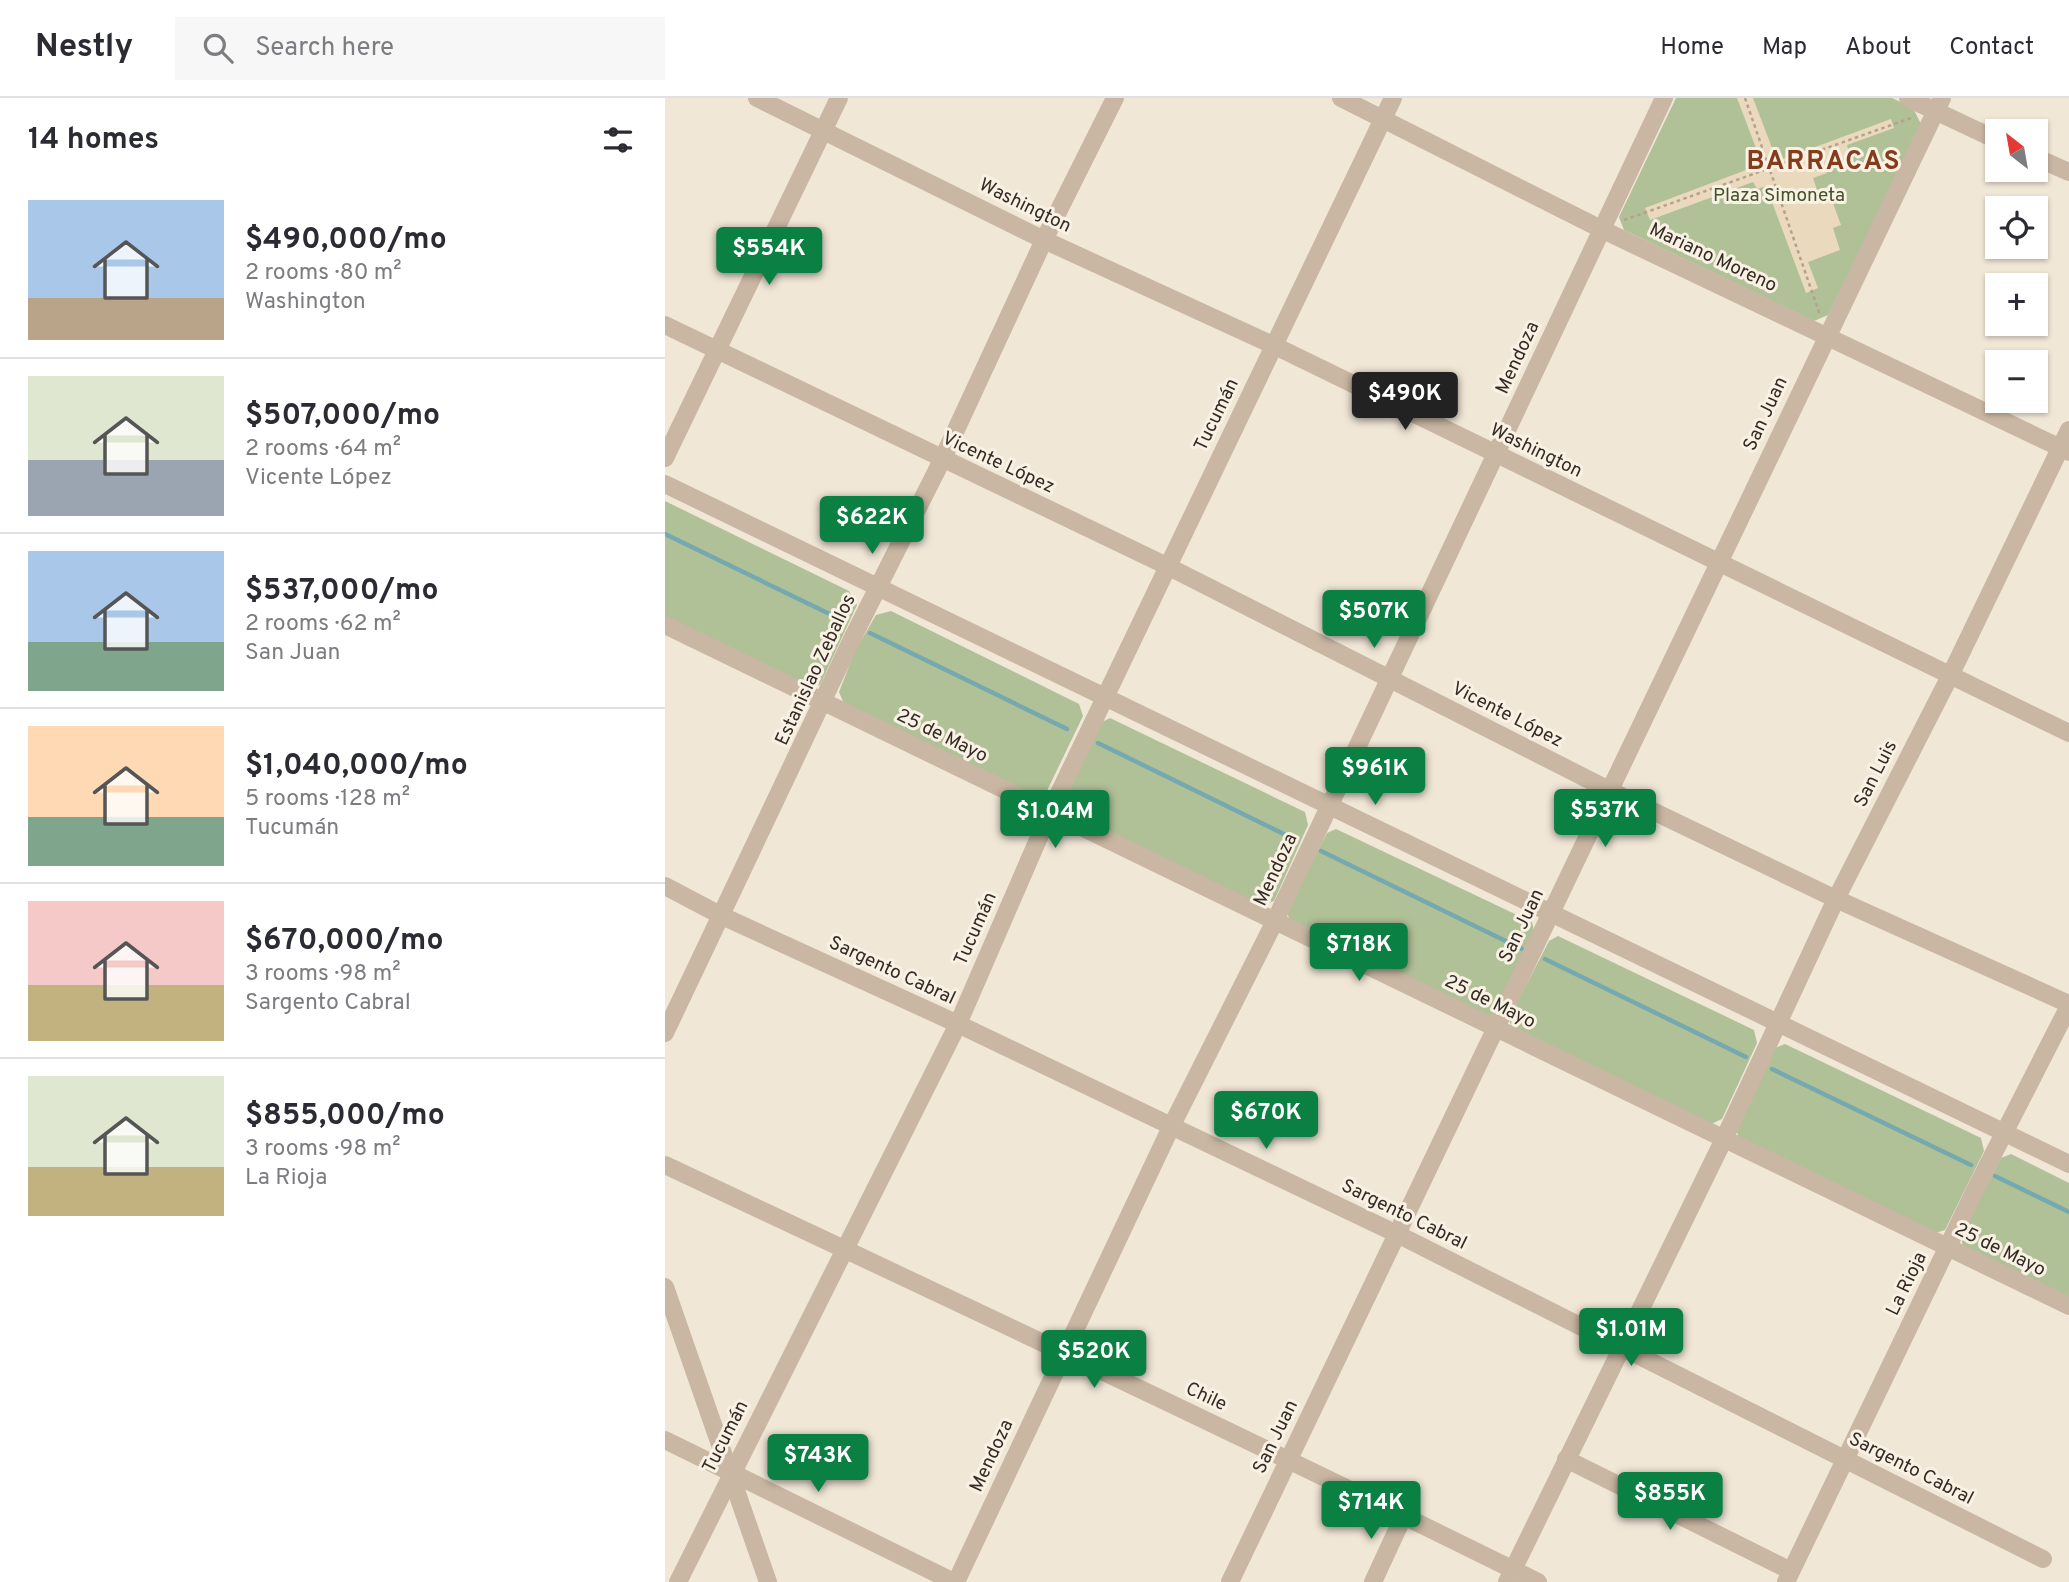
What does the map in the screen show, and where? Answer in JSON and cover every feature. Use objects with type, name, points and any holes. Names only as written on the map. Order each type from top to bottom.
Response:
[{"type":"street","name":"Washington","points":[[757,98],[1044,240],[1273,345],[2069,733]]},
{"type":"street","points":[[665,458],[839,98]]},
{"type":"street","name":"Estanislao Zeballos","points":[[665,1033],[878,587],[942,460],[1044,240],[1115,98]]},
{"type":"street","name":"Mariano Moreno","points":[[1341,98],[1601,229],[2065,450]]},
{"type":"street","name":"Tucumán","points":[[678,1582],[958,1024],[1050,812],[1393,98]]},
{"type":"street","name":"Mendoza","points":[[955,1582],[1171,1127],[1275,921],[1664,98]]},
{"type":"street","points":[[1908,98],[1939,105],[1985,132]]},
{"type":"street","name":"San Juan","points":[[1230,1582],[1720,564],[1826,335],[1939,105]]},
{"type":"street","points":[[2048,163],[2069,172]]},
{"type":"street","name":"Vicente López","points":[[665,326],[1167,566],[1611,791],[1836,899],[2069,1005]]},
{"type":"street","name":"San Luis","points":[[1510,1576],[1620,1346],[1724,1139],[1836,899],[2065,450],[2069,430]]},
{"type":"street","points":[[665,484],[2069,1164]]},
{"type":"street","name":"25 de Mayo","points":[[665,625],[2069,1307]]},
{"type":"street","name":"Sargento Cabral","points":[[665,886],[722,916],[958,1024],[1397,1234],[2043,1559]]},
{"type":"street","name":"La Rioja","points":[[1788,1576],[2069,1005]]},
{"type":"street","name":"Chile","points":[[665,1165],[1063,1355],[1288,1458],[1404,1516],[1510,1576],[1538,1582]]},
{"type":"street","points":[[665,1287],[768,1582]]},
{"type":"street","points":[[665,1440],[955,1582]]},
{"type":"street","points":[[1566,1459],[1788,1576]]},
{"type":"street","points":[[1373,1582],[1404,1516]]},
{"type":"path","points":[[1745,98],[1826,335]]},
{"type":"path","points":[[1601,229],[1939,105]]},
{"type":"green space","name":"Plaza Simoneta","points":[[1676,98],[1892,98],[1913,108],[1922,126],[1828,315],[1814,321],[1624,230],[1619,217]]},
{"type":"green space","points":[[665,501],[849,591],[857,605],[820,685],[807,688],[665,618]]},
{"type":"green space","points":[[891,611],[1079,704],[1083,716],[1044,797],[1034,799],[845,706],[839,692],[855,651],[876,615]]},
{"type":"green space","points":[[1110,718],[1305,812],[1308,825],[1274,901],[1260,907],[1063,812],[1060,800],[1100,723]]},
{"type":"green space","points":[[1336,829],[1532,922],[1535,936],[1500,1012],[1487,1018],[1290,922],[1287,911],[1327,833]]},
{"type":"green space","points":[[1558,936],[1754,1030],[1757,1043],[1722,1119],[1709,1125],[1512,1030],[1509,1018],[1549,941]]},
{"type":"green space","points":[[1785,1044],[1981,1138],[1984,1151],[1945,1230],[1932,1234],[1739,1138],[1735,1126],[1775,1048]]},
{"type":"green space","points":[[2011,1154],[2069,1183],[2069,1303],[1963,1248],[1961,1235],[2001,1158]]},
{"type":"shaded area","points":[[1737,98],[1753,98],[1777,161],[1891,119],[1894,128],[1847,145],[1850,156],[1824,166],[1827,173],[1813,178],[1817,190],[1827,187],[1841,225],[1833,228],[1840,250],[1808,262],[1818,288],[1806,293],[1766,186],[1757,189],[1753,182],[1650,220],[1645,208],[1762,164]]},
{"type":"waterway","points":[[665,534],[842,620]]},
{"type":"waterway","points":[[870,633],[1067,729]]},
{"type":"waterway","points":[[1098,743],[1294,839]]},
{"type":"waterway","points":[[1321,851],[1522,949]]},
{"type":"waterway","points":[[1545,959],[1746,1057]]},
{"type":"waterway","points":[[1772,1069],[1971,1165]]},
{"type":"waterway","points":[[1995,1176],[2069,1212]]},
{"type":"district","name":"BARRACAS","points":[[1824,162]]}]
